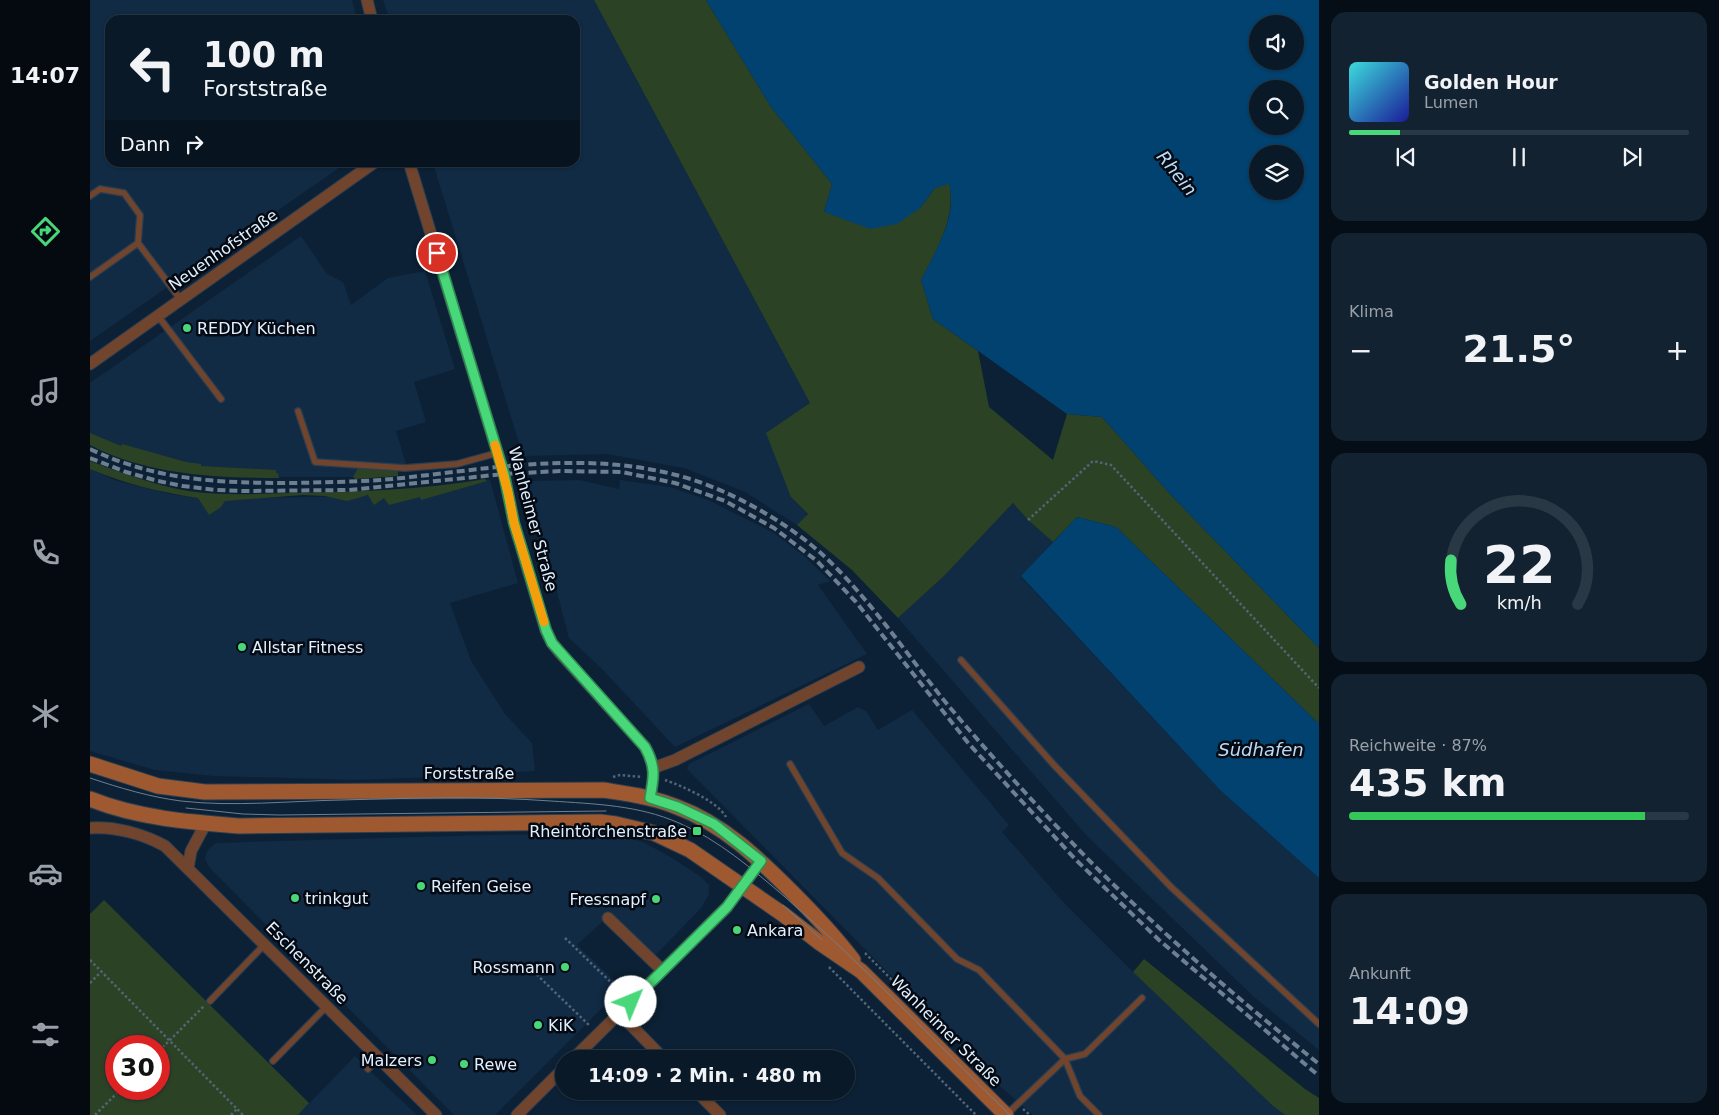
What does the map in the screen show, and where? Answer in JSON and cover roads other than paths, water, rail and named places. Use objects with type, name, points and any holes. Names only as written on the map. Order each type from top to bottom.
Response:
[{"type":"street","points":[[367,0],[371,15]]},
{"type":"street","name":"Neuenhofstraße","points":[[90,364],[368,167]]},
{"type":"street","name":"Wanheimer Straße","points":[[411,167],[497,453],[514,523],[546,630],[552,643],[645,747],[652,760],[654,773]]},
{"type":"street","points":[[650,798],[654,773],[675,760],[859,666]]},
{"type":"street","name":"Forststraße","points":[[90,764],[158,786],[205,792],[603,790],[650,798],[678,807],[714,824],[761,861]]},
{"type":"street","points":[[90,799],[107,806],[156,817],[240,826],[600,822],[616,824],[654,833],[690,850],[742,886]]},
{"type":"street","points":[[188,868],[191,851],[206,823]]},
{"type":"street","points":[[90,828],[103,827],[148,837],[165,846],[188,868]]},
{"type":"street","points":[[582,1050],[727,907],[761,861]]},
{"type":"street","name":"Wanheimer Straße","points":[[761,861],[825,925],[861,971],[1006,1115]]},
{"type":"street","name":"Eschenstraße","points":[[188,868],[436,1115]]},
{"type":"street","name":"Wanheimer Straße","points":[[742,886],[861,971]]},
{"type":"street","points":[[608,918],[662,970]]},
{"type":"street","points":[[619,1013],[655,1050]]},
{"type":"street","points":[[517,1115],[555,1077]]},
{"type":"street","points":[[705,1100],[720,1115]]},
{"type":"lane","points":[[90,196],[100,189],[124,193],[140,215],[138,243],[180,300]]},
{"type":"lane","points":[[90,277],[138,243]]},
{"type":"lane","points":[[158,316],[221,399]]},
{"type":"lane","points":[[298,411],[315,462],[406,468],[457,464],[497,453]]},
{"type":"lane","points":[[961,660],[1054,765],[1171,887],[1319,1024]]},
{"type":"lane","points":[[790,764],[842,853],[878,878],[956,958],[979,970],[1065,1060],[1080,1096],[1099,1115]]},
{"type":"lane","points":[[210,1001],[265,944]]},
{"type":"lane","points":[[1006,1115],[1065,1060],[1085,1054],[1142,998]]},
{"type":"lane","points":[[273,1061],[327,1006]]},
{"type":"lane","points":[[368,1069],[379,1058]]},
{"type":"water","name":"Rhein","points":[[706,0],[1319,0],[1319,648],[1170,494],[1102,417],[1067,414],[933,319],[921,280],[944,234],[948,221],[951,196],[949,184],[935,188],[920,208],[897,224],[870,229],[824,212],[832,184],[771,107]]},
{"type":"water","name":"Südhafen","points":[[1077,517],[1116,527],[1319,724],[1319,878],[1220,790],[1021,576]]},
{"type":"tram line","points":[[90,778],[146,795],[201,803],[241,804],[421,798],[499,798],[600,805],[632,809],[664,817],[708,838],[748,866],[785,897],[871,977],[1010,1115]]},
{"type":"tram line","points":[[186,808],[243,814],[279,815],[606,811]]},
{"type":"tram line","points":[[783,905],[822,940]]},
{"type":"railway","points":[[90,449],[115,460],[164,474],[214,481],[240,482],[366,481],[510,466],[577,463],[610,464],[643,468],[695,480],[754,507],[792,530],[824,556],[841,573],[873,609],[963,723],[1013,779],[1109,880],[1197,962],[1319,1064]]},
{"type":"railway","points":[[90,458],[126,472],[158,481],[216,490],[349,490],[504,474],[560,471],[622,472],[675,483],[725,501],[774,528],[817,561],[856,602],[969,744],[1076,860],[1159,940],[1319,1076]]},
{"type":"place","name":"REDDY Küchen","points":[[187,328]]},
{"type":"place","name":"Allstar Fitness","points":[[242,647]]},
{"type":"place","name":"Rheintörchenstraße","points":[[697,831]]},
{"type":"place","name":"Reifen Geise","points":[[421,886]]},
{"type":"place","name":"trinkgut","points":[[295,898]]},
{"type":"place","name":"Fressnapf","points":[[656,899]]},
{"type":"place","name":"Ankara","points":[[737,930]]},
{"type":"place","name":"Rossmann","points":[[565,967]]},
{"type":"place","name":"KiK","points":[[538,1025]]},
{"type":"place","name":"Malzers","points":[[432,1060]]},
{"type":"place","name":"Rewe","points":[[464,1064]]}]
